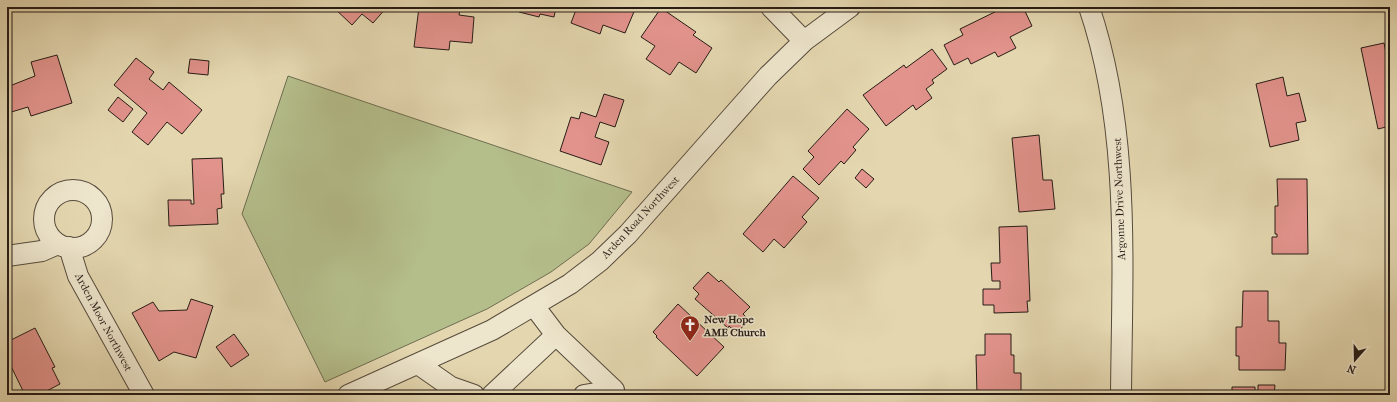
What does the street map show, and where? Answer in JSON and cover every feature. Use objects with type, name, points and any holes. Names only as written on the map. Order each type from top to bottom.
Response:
[{"type":"street","points":[[771,7],[804,41]]},
{"type":"street","name":"Arden Road Northwest","points":[[348,395],[492,330],[570,284],[600,261],[628,234],[768,76],[804,41],[850,7]]},
{"type":"street","name":"Argonne Drive Northwest","points":[[1089,7],[1108,78],[1117,137],[1121,200],[1121,395]]},
{"type":"street","name":"Arden Moor Northwest","points":[[7,256],[9,257],[63,246],[144,395]]},
{"type":"street","points":[[534,306],[556,336],[614,390],[584,395]]},
{"type":"street","points":[[492,395],[556,336]]},
{"type":"street","points":[[418,364],[451,387],[474,395]]},
{"type":"green space","points":[[288,76],[632,192],[589,244],[551,272],[487,309],[325,382],[242,214]]},
{"type":"building","points":[[333,7],[387,7],[373,23],[362,14],[352,25]]},
{"type":"building","points":[[419,7],[460,10],[459,15],[474,17],[472,43],[450,41],[449,50],[414,47]]},
{"type":"building","points":[[520,7],[556,7],[554,17],[540,14],[539,17],[519,12]]},
{"type":"building","points":[[577,7],[636,7],[625,33],[603,25],[600,34],[571,23]]},
{"type":"building","points":[[1005,7],[1010,9],[1023,7],[1032,26],[1010,37],[1016,48],[998,57],[995,52],[971,64],[968,58],[954,65],[944,45],[963,35],[960,29]]},
{"type":"building","points":[[661,8],[696,32],[693,35],[712,48],[696,73],[679,62],[670,75],[646,59],[655,46],[641,37]]},
{"type":"building","points":[[1384,43],[1390,72],[1390,126],[1378,129],[1361,48]]},
{"type":"building","points":[[932,49],[947,69],[932,80],[934,83],[926,89],[932,98],[916,110],[913,105],[886,126],[863,95],[904,65],[906,68]]},
{"type":"building","points":[[57,55],[72,103],[31,116],[28,107],[8,113],[7,87],[35,76],[31,62]]},
{"type":"building","points":[[136,58],[154,72],[149,79],[163,90],[169,82],[202,110],[182,134],[167,122],[148,145],[132,132],[147,113],[114,85]]},
{"type":"building","points":[[190,59],[209,61],[208,75],[188,73]]},
{"type":"building","points":[[1283,77],[1287,96],[1299,93],[1306,121],[1296,123],[1299,140],[1270,147],[1256,84]]},
{"type":"building","points":[[604,94],[624,100],[615,127],[600,122],[595,137],[609,142],[601,165],[560,151],[571,117],[579,119],[581,112],[596,117]]},
{"type":"building","points":[[118,97],[133,109],[123,122],[108,110]]},
{"type":"building","points":[[847,109],[869,129],[853,147],[856,150],[844,164],[841,161],[819,185],[803,169],[814,157],[808,151]]},
{"type":"building","points":[[1039,135],[1043,180],[1052,180],[1055,209],[1019,212],[1012,138]]},
{"type":"building","points":[[222,158],[224,194],[221,194],[222,208],[217,209],[218,224],[169,226],[168,200],[191,200],[191,204],[194,204],[192,159]]},
{"type":"building","points":[[862,169],[874,179],[866,188],[855,178]]},
{"type":"building","points":[[793,176],[819,198],[802,217],[807,222],[784,248],[774,239],[763,252],[743,234]]},
{"type":"building","points":[[1277,179],[1307,179],[1308,254],[1272,254],[1272,237],[1277,237],[1277,234],[1275,234],[1275,206],[1278,206]]},
{"type":"building","points":[[1027,226],[1030,301],[1027,301],[1028,312],[994,313],[994,305],[983,305],[983,289],[1000,289],[1000,281],[992,281],[991,263],[1000,263],[999,227]]},
{"type":"building","points":[[708,272],[719,282],[721,280],[750,307],[743,314],[747,318],[743,323],[744,325],[737,333],[729,326],[728,328],[695,299],[699,294],[693,288]]},
{"type":"building","points":[[1243,291],[1268,291],[1268,321],[1279,321],[1279,343],[1286,343],[1285,370],[1239,370],[1239,356],[1236,356],[1236,327],[1242,327]]},
{"type":"building","points":[[191,299],[213,306],[196,358],[174,352],[159,361],[132,313],[153,302],[159,311],[187,310]]},
{"type":"building","name":"New Hope AME Church","points":[[678,304],[724,347],[697,376],[656,337],[657,336],[653,332]]},
{"type":"building","points":[[35,328],[55,367],[52,368],[60,384],[39,395],[25,395],[7,358],[7,342]]},
{"type":"building","points":[[234,334],[249,355],[231,367],[216,347]]},
{"type":"building","points":[[985,334],[1011,334],[1011,355],[1014,355],[1014,373],[1021,373],[1021,395],[977,395],[976,355],[985,355]]},
{"type":"building","points":[[1258,385],[1275,385],[1274,395],[1258,395]]},
{"type":"building","points":[[1232,387],[1255,387],[1255,395],[1232,395]]},
{"type":"place","name":"New Hope AME Church","points":[[690,342]]}]
